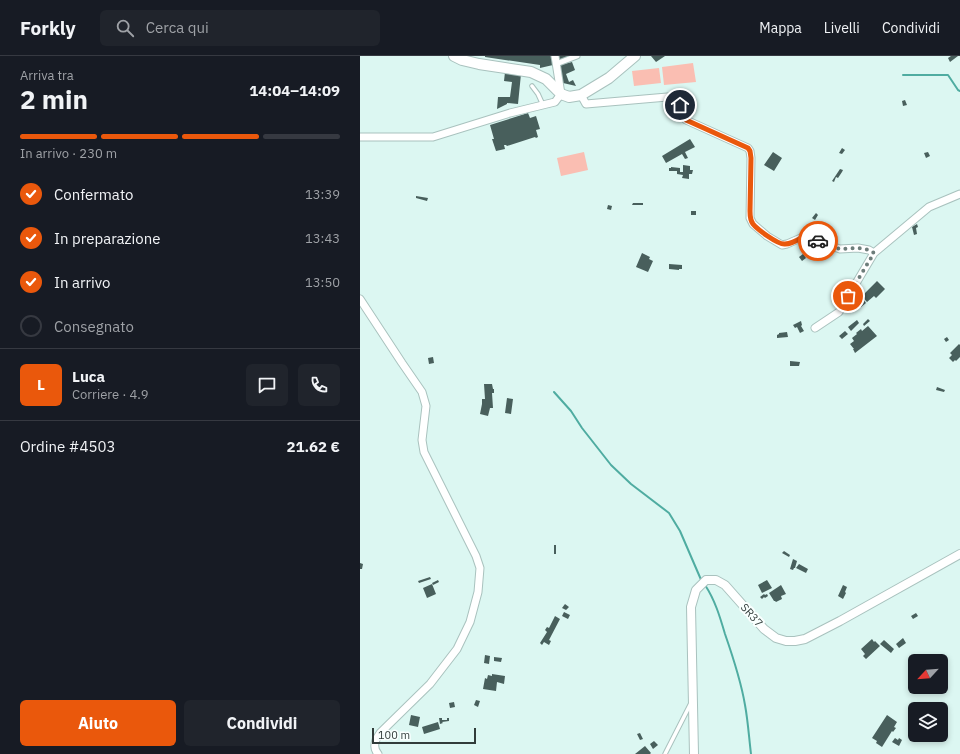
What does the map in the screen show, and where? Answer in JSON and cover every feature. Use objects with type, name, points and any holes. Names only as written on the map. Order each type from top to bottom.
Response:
[{"type":"main road","points":[[454,56],[462,60],[479,64],[531,72],[546,79],[561,94],[569,97],[581,95],[609,78],[635,56]]},
{"type":"street","points":[[360,137],[433,137],[510,113],[555,102],[561,94],[556,60],[577,56]]},
{"type":"street","points":[[581,95],[586,104],[679,96],[682,115],[686,120],[748,148],[750,151],[750,218],[753,224],[767,236],[782,245],[803,237],[840,249],[858,248],[869,250],[874,253]]},
{"type":"street","points":[[815,328],[839,312],[874,253],[929,207],[960,194]]},
{"type":"street","points":[[360,299],[422,392],[426,406],[422,440],[424,452],[476,556],[480,568],[478,592],[470,622],[457,649],[430,684],[380,733],[375,741],[375,750],[378,754]]},
{"type":"street","name":"SR37","points":[[694,754],[691,606],[696,590],[706,580],[716,580],[725,585],[764,629],[776,638],[786,641],[795,641],[805,639],[840,621],[960,554]]},
{"type":"lane","points":[[532,86],[538,94],[542,105]]},
{"type":"lane","points":[[665,754],[693,698]]},
{"type":"shaded area","points":[[693,63],[696,82],[664,85],[662,67]]},
{"type":"shaded area","points":[[659,68],[661,83],[634,86],[632,71]]},
{"type":"shaded area","points":[[584,152],[588,170],[561,176],[557,158]]},
{"type":"building","points":[[485,56],[552,56],[553,65],[540,68],[540,65]]},
{"type":"building","points":[[558,56],[574,56],[558,61]]},
{"type":"building","points":[[651,56],[665,56],[656,62]]},
{"type":"building","points":[[951,56],[958,56],[950,62],[948,58]]},
{"type":"building","points":[[572,62],[575,70],[566,74],[569,82],[573,80],[576,86],[563,83],[559,65]]},
{"type":"building","points":[[505,72],[521,74],[518,104],[507,103],[497,109],[498,97],[510,97],[512,82],[504,81]]},
{"type":"building","points":[[905,100],[907,105],[903,106],[902,101]]},
{"type":"building","points":[[528,113],[530,118],[536,116],[540,129],[536,130],[538,137],[507,146],[504,145],[505,149],[496,151],[490,125]]},
{"type":"building","points":[[690,139],[695,147],[685,152],[688,158],[685,159],[682,154],[666,163],[662,156]]},
{"type":"building","points":[[842,148],[845,150],[842,154],[839,153]]},
{"type":"building","points":[[773,152],[782,158],[774,171],[764,165]]},
{"type":"building","points":[[928,152],[930,156],[926,158],[924,153]]},
{"type":"building","points":[[683,165],[690,166],[690,170],[693,170],[692,174],[689,174],[689,179],[682,178],[683,175],[677,174],[677,171],[669,171],[669,168],[671,167],[680,168],[680,172],[683,172]]},
{"type":"building","points":[[840,169],[843,170],[838,178],[836,177],[834,182],[832,181]]},
{"type":"building","points":[[416,196],[428,198],[427,201],[416,198]]},
{"type":"building","points":[[633,203],[643,203],[643,205],[632,205]]},
{"type":"building","points":[[608,205],[612,206],[611,210],[607,209]]},
{"type":"building","points":[[691,211],[696,211],[696,215],[691,215]]},
{"type":"building","points":[[816,213],[818,215],[815,220],[812,218]]},
{"type":"building","points":[[917,224],[917,234],[914,235],[912,227]]},
{"type":"building","points":[[642,253],[650,257],[649,259],[653,261],[648,272],[636,267]]},
{"type":"building","points":[[803,254],[806,258],[802,261],[799,257]]},
{"type":"building","points":[[669,264],[682,265],[682,269],[669,269]]},
{"type":"building","points":[[877,281],[885,289],[876,298],[874,296],[867,302],[862,296]]},
{"type":"building","points":[[861,297],[866,303],[861,307],[856,301]]},
{"type":"building","points":[[868,319],[870,321],[864,326],[863,324]]},
{"type":"building","points":[[857,320],[859,323],[851,331],[848,327]]},
{"type":"building","points":[[801,321],[801,326],[804,331],[800,333],[797,327],[795,328],[793,325]]},
{"type":"building","points":[[868,326],[877,336],[855,353],[850,344],[854,341],[852,338],[861,329],[862,331]]},
{"type":"building","points":[[845,331],[848,334],[842,339],[839,336]]},
{"type":"building","points":[[787,332],[788,337],[777,338],[779,333]]},
{"type":"building","points":[[947,337],[949,340],[946,342],[944,339]]},
{"type":"building","points":[[959,344],[960,357],[953,362],[949,358],[952,355],[950,353]]},
{"type":"building","points":[[433,357],[434,363],[429,364],[428,358]]},
{"type":"building","points":[[790,361],[800,362],[799,366],[790,366]]},
{"type":"building","points":[[484,384],[492,384],[494,389],[494,393],[492,393],[493,408],[490,408],[488,416],[480,414],[482,399],[485,399]]},
{"type":"building","points":[[937,387],[945,390],[944,392],[936,390]]},
{"type":"building","points":[[507,398],[513,399],[511,414],[505,413]]},
{"type":"building","points":[[554,545],[556,545],[556,554],[554,554]]},
{"type":"building","points":[[784,551],[790,555],[789,557],[782,553]]},
{"type":"building","points":[[793,559],[797,561],[793,570],[790,569]]},
{"type":"building","points":[[360,563],[363,564],[362,569],[360,569]]},
{"type":"building","points":[[799,564],[808,569],[806,573],[796,568]]},
{"type":"building","points":[[430,577],[431,579],[419,583],[418,581]]},
{"type":"building","points":[[438,580],[439,582],[433,585],[432,583]]},
{"type":"building","points":[[767,580],[772,588],[762,593],[758,585]]},
{"type":"building","points":[[432,584],[436,594],[427,598],[423,588]]},
{"type":"building","points":[[781,585],[786,594],[781,596],[782,599],[776,602],[769,593]]},
{"type":"building","points":[[843,585],[847,587],[843,599],[838,596]]},
{"type":"building","points":[[767,594],[768,596],[762,599],[760,597]]},
{"type":"building","points":[[565,604],[569,607],[566,610],[562,608]]},
{"type":"building","points":[[564,612],[570,615],[568,619],[562,616]]},
{"type":"building","points":[[916,613],[918,616],[913,619],[911,616]]},
{"type":"building","points":[[555,616],[560,619],[549,640],[551,641],[549,645],[544,642],[542,645],[540,643],[547,632],[545,630],[547,627],[549,628]]},
{"type":"building","points":[[903,638],[906,643],[899,648],[896,644]]},
{"type":"building","points":[[872,639],[880,646],[866,659],[863,656],[865,654],[861,649]]},
{"type":"building","points":[[884,640],[894,649],[891,653],[880,644]]},
{"type":"building","points":[[485,655],[490,656],[489,664],[484,663]]},
{"type":"building","points":[[494,657],[502,658],[501,662],[494,661]]},
{"type":"building","points":[[492,674],[505,676],[504,684],[497,682],[496,691],[483,689],[485,678],[487,679],[488,675],[492,676]]},
{"type":"building","points":[[476,700],[480,701],[478,707],[474,705]]},
{"type":"building","points":[[454,702],[455,707],[450,708],[449,703]]},
{"type":"building","points":[[411,715],[420,717],[418,727],[409,725]]},
{"type":"building","points":[[887,715],[897,722],[894,727],[896,728],[893,732],[892,731],[882,747],[872,738]]},
{"type":"building","points":[[439,718],[442,718],[442,720],[447,720],[447,718],[449,718],[449,721],[442,722],[443,723],[440,724]]},
{"type":"building","points":[[438,722],[440,729],[424,734],[422,727]]},
{"type":"building","points":[[640,733],[643,739],[640,740],[637,734]]},
{"type":"building","points":[[895,738],[902,740],[899,746],[892,742]]},
{"type":"building","points":[[654,741],[658,745],[653,749],[650,744]]},
{"type":"building","points":[[645,746],[651,753],[650,754],[635,754]]},
{"type":"waterway","points":[[903,75],[948,75],[960,91]]},
{"type":"waterway","points":[[554,392],[571,411],[582,428],[611,465],[631,484],[669,513],[680,531],[702,582]]},
{"type":"waterway","points":[[705,585],[717,609],[739,678],[746,711],[751,754]]},
{"type":"way so far","points":[[818,241],[840,249],[858,248],[869,250],[874,253],[848,296]]},
{"type":"route","points":[[680,105],[682,115],[686,120],[748,148],[750,151],[750,218],[753,224],[767,236],[782,245],[803,237],[818,241]]}]
